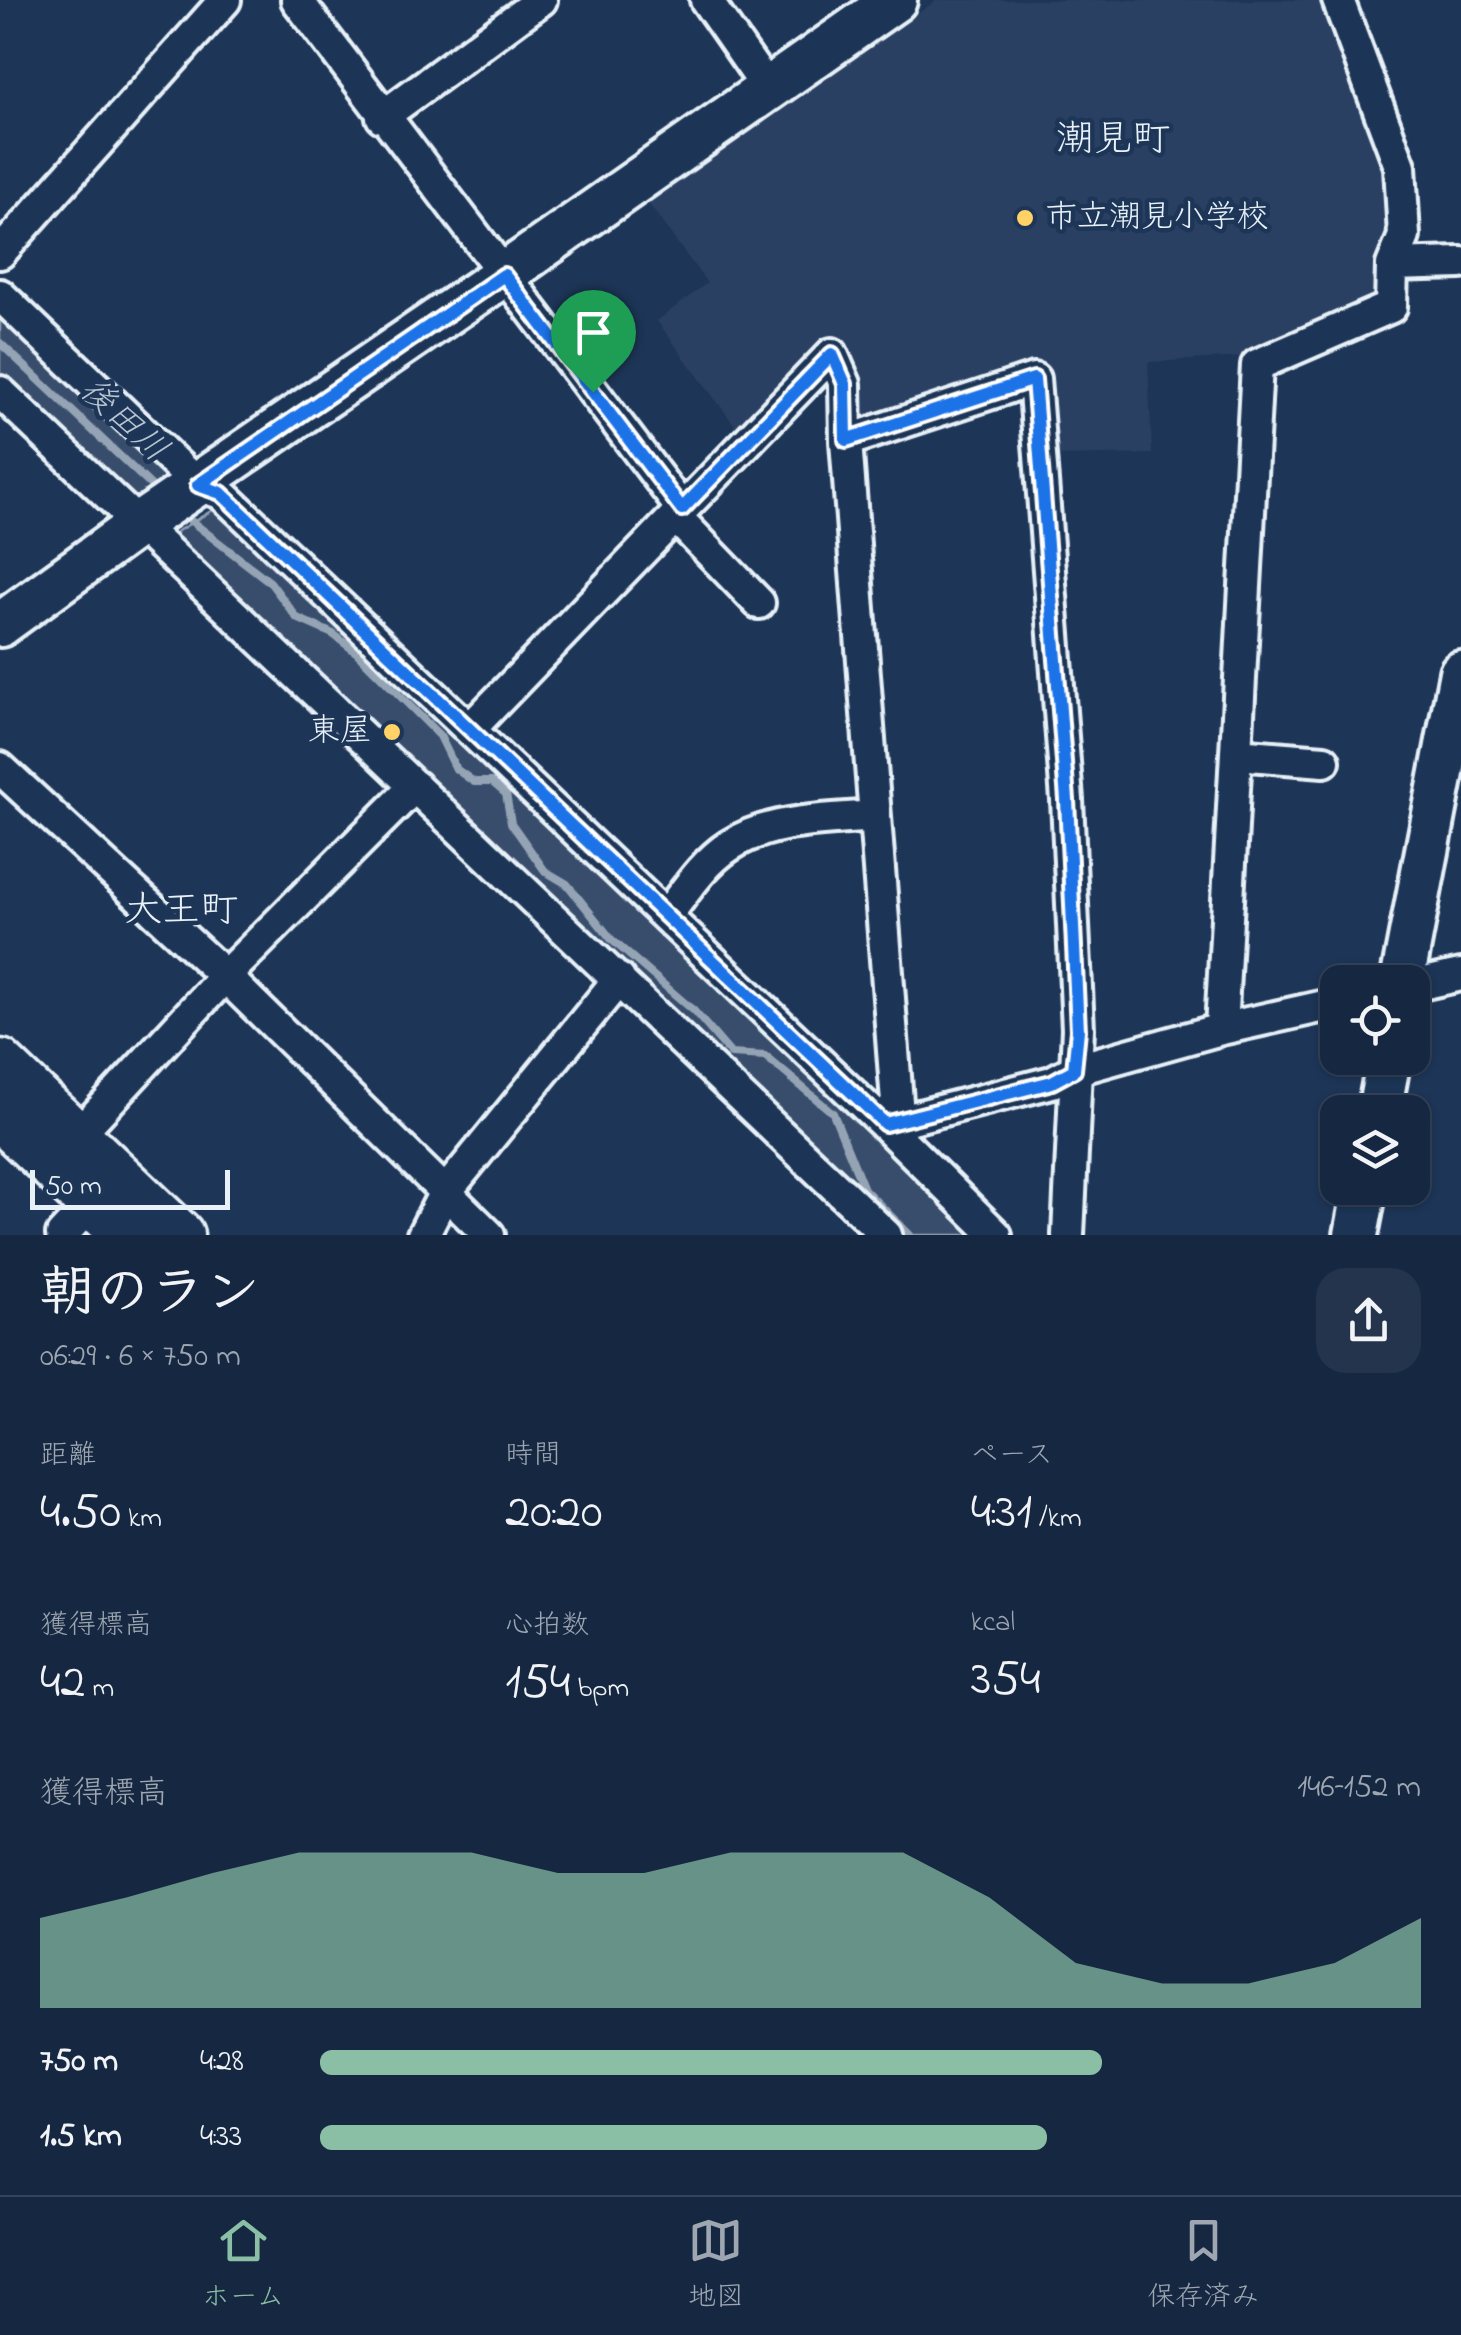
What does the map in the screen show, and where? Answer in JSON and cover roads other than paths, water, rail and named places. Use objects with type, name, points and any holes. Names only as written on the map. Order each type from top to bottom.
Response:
[{"type":"main road","points":[[0,1064],[179,1235]]},
{"type":"main road","points":[[0,1116],[93,1224]]},
{"type":"street","points":[[0,254],[225,0]]},
{"type":"street","points":[[297,0],[679,513],[758,602]]},
{"type":"street","points":[[382,117],[542,0]]},
{"type":"street","points":[[706,0],[768,89]]},
{"type":"street","points":[[0,626],[139,524],[504,275],[895,0]]},
{"type":"street","points":[[1221,1029],[1257,365],[1391,307],[1392,265],[1404,236],[1400,166],[1338,0]]},
{"type":"street","points":[[1392,265],[1461,263]]},
{"type":"street","points":[[0,295],[198,485],[221,493],[885,1124],[996,1235]]},
{"type":"street","points":[[470,729],[832,354],[845,384],[846,440],[897,1102],[885,1124]]},
{"type":"street","points":[[846,440],[1034,379],[1067,800],[1078,1030],[1068,1235]]},
{"type":"street","points":[[0,392],[886,1235]]},
{"type":"street","points":[[1405,965],[1461,672]]},
{"type":"street","points":[[1236,754],[1324,760]]},
{"type":"street","points":[[0,768],[225,976],[489,1235]]},
{"type":"street","points":[[93,1224],[76,1136],[225,976],[414,786]]},
{"type":"street","points":[[666,916],[708,863],[748,834],[875,816]]},
{"type":"street","points":[[1430,982],[1461,975]]},
{"type":"street","points":[[423,1235],[444,1194],[619,980]]},
{"type":"street","points":[[885,1124],[1052,1082],[1074,1070],[1221,1029],[1320,1007]]},
{"type":"street","points":[[1356,1235],[1362,1205]]},
{"type":"waterway","name":"後田川","points":[[0,343],[160,494]]},
{"type":"waterway","name":"後田川","points":[[182,514],[270,582],[297,618],[333,634],[356,652],[440,736],[456,769],[474,782],[492,782],[506,794],[511,823],[545,871],[567,884],[612,940],[694,1011],[731,1054],[765,1056],[833,1113],[864,1189],[910,1235]]},
{"type":"place","name":"市立潮見小学校","points":[[1025,218]]},
{"type":"place","name":"東屋","points":[[392,732]]},
{"type":"district","name":"潮見町","points":[[1113,141]]},
{"type":"district","name":"大王町","points":[[181,912]]}]
